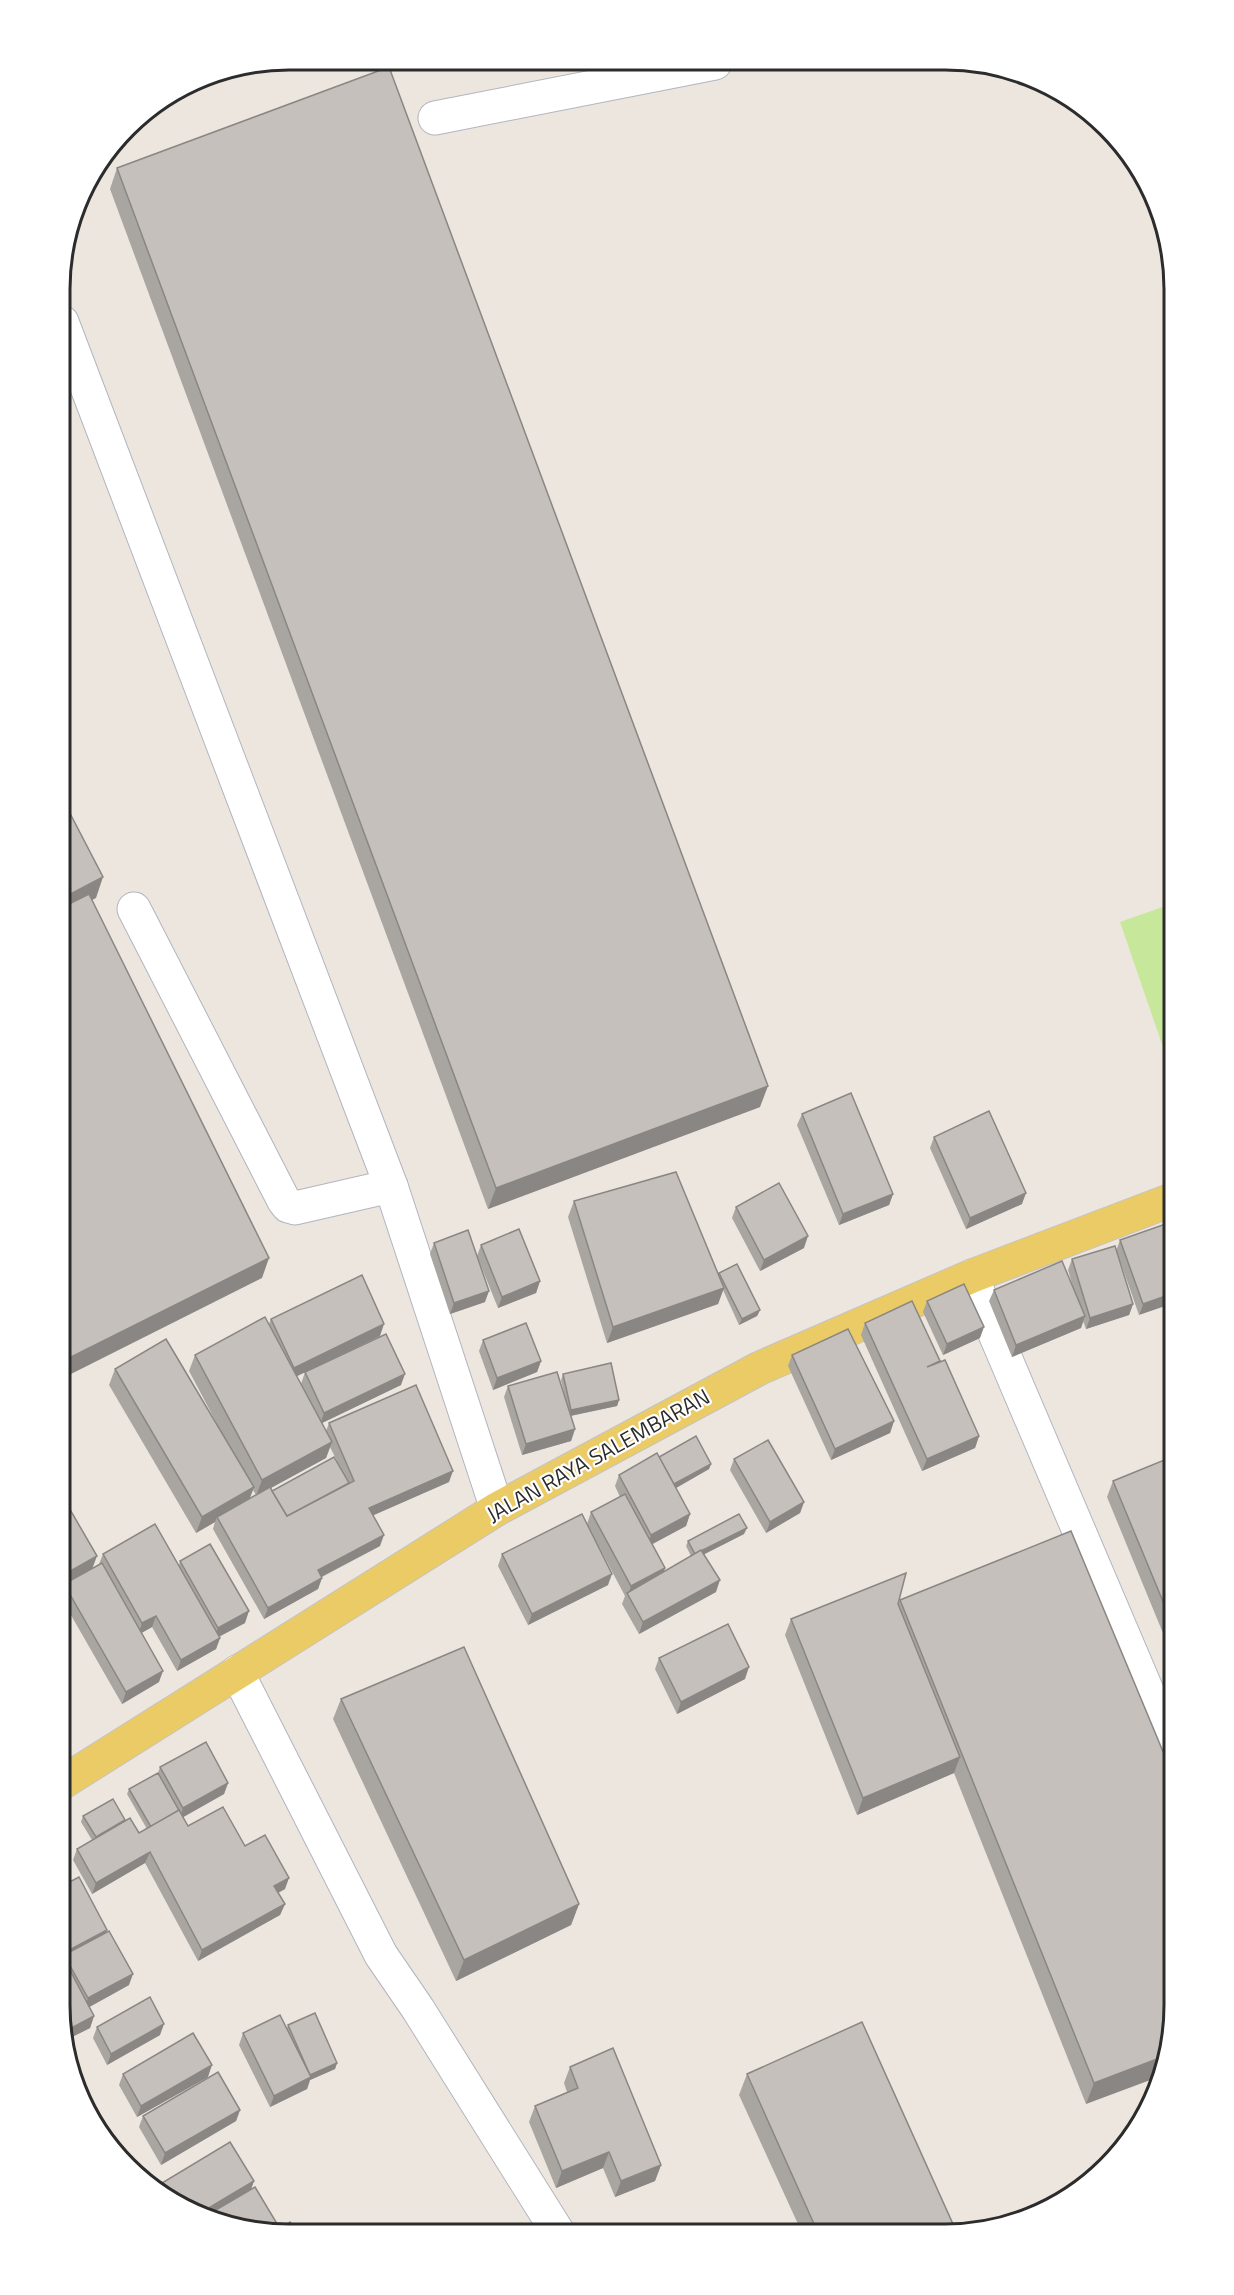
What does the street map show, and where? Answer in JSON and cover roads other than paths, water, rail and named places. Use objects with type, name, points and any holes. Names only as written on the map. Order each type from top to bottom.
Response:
[{"type":"main road","name":"JALAN RAYA SALEMBARAN","points":[[70,1778],[496,1509],[760,1368],[972,1276],[1164,1203]]},
{"type":"lane","points":[[435,118],[679,70]]},
{"type":"lane","points":[[70,343],[391,1186],[496,1509]]},
{"type":"lane","points":[[134,909],[278,1191],[288,1206],[295,1208],[391,1186]]},
{"type":"lane","points":[[972,1276],[1164,1731]]},
{"type":"lane","points":[[237,1672],[381,1955],[418,2009],[553,2224]]}]
